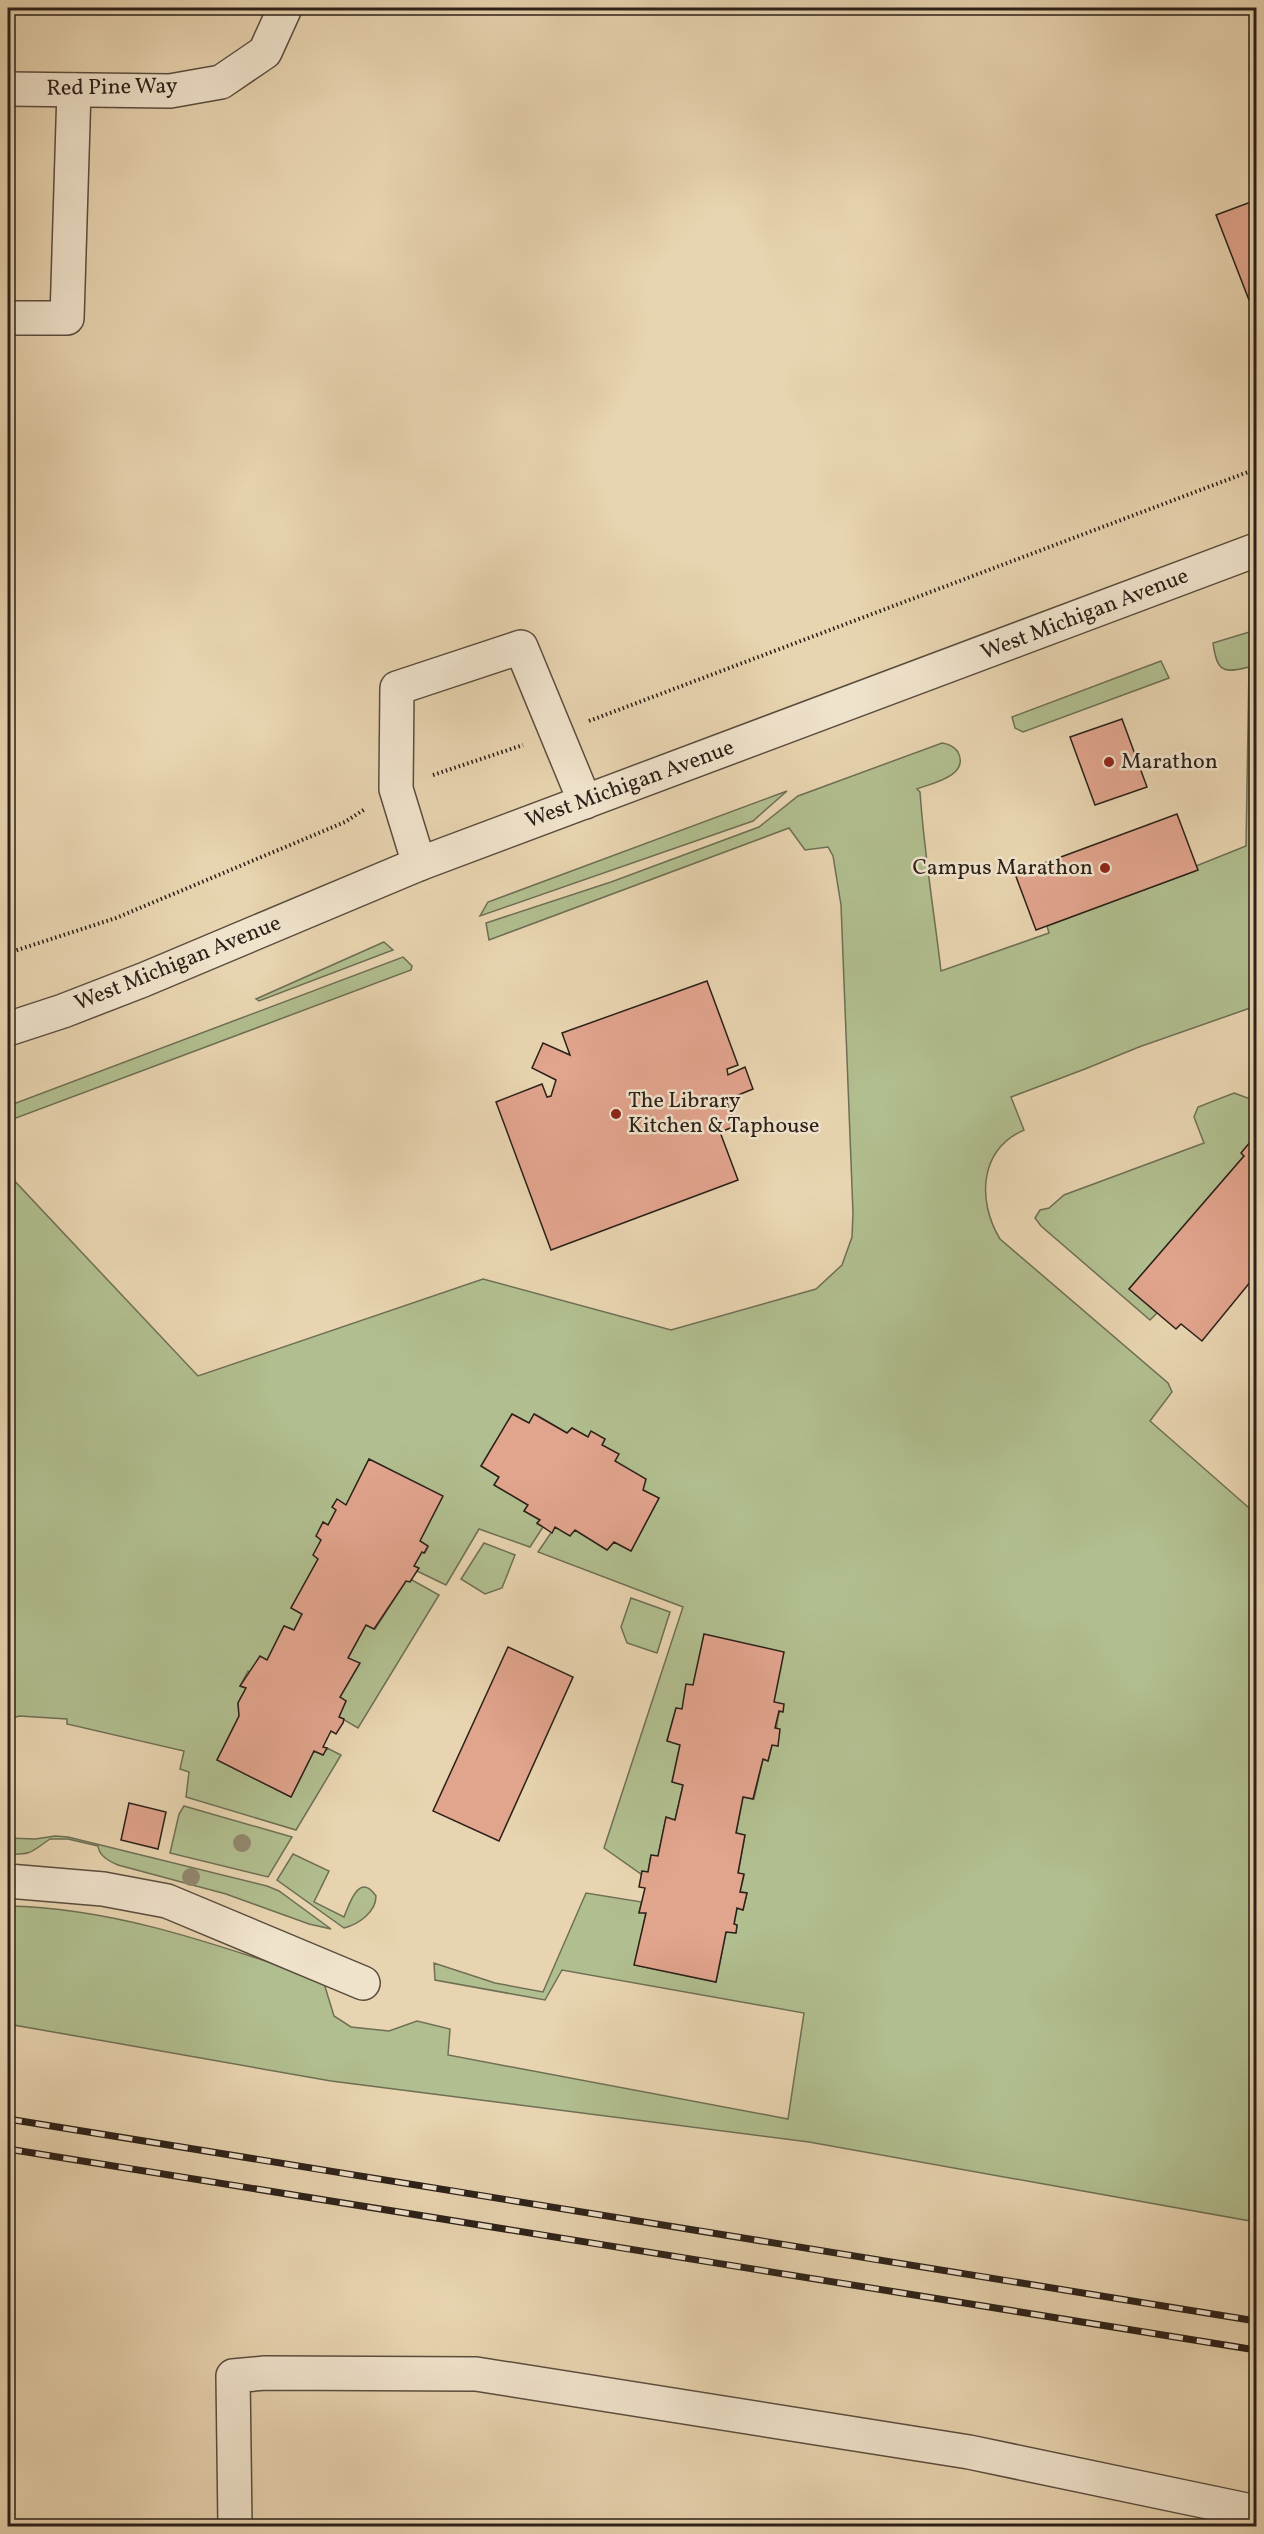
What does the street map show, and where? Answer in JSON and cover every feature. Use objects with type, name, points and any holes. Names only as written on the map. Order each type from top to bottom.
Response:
[{"type":"street","name":"Red Pine Way","points":[[8,89],[170,91],[221,81],[266,52],[285,8]]},
{"type":"street","points":[[8,318],[67,318],[74,90]]},
{"type":"street","name":"West Michigan Avenue","points":[[8,1029],[63,1011],[143,980],[419,864],[1257,550]]},
{"type":"street","points":[[419,864],[396,789],[398,688],[521,647],[585,802]]},
{"type":"street","points":[[8,1881],[103,1889],[167,1901],[363,1983]]},
{"type":"street","points":[[235,2526],[233,2376],[266,2373],[477,2374],[969,2452],[1257,2512]]},
{"type":"path","points":[[8,953],[116,918],[345,822],[396,789],[556,733],[1257,470]]},
{"type":"green space","points":[[1256,630],[1254,970],[1256,1016],[1253,1007],[1139,1047],[1011,1097],[1024,1130],[1009,1139],[998,1150],[986,1178],[986,1193],[988,1209],[1000,1239],[1168,1383],[1172,1392],[1150,1421],[1256,1514],[1256,2222],[809,2142],[331,2081],[8,2024],[8,1906],[49,1908],[128,1921],[168,1931],[323,1980],[334,2016],[351,2027],[389,2031],[417,2021],[450,2029],[448,2055],[788,2119],[804,2013],[562,1970],[545,2000],[435,1980],[434,1963],[495,1983],[543,1992],[586,1893],[642,1902],[639,1912],[646,1913],[635,1965],[716,1982],[726,1932],[736,1933],[737,1925],[734,1924],[737,1908],[743,1910],[747,1893],[740,1892],[744,1875],[738,1873],[745,1835],[736,1833],[743,1797],[754,1799],[763,1759],[768,1761],[772,1745],[778,1746],[777,1724],[783,1704],[693,1685],[682,1709],[676,1708],[667,1740],[680,1745],[672,1782],[683,1785],[675,1820],[666,1818],[658,1856],[651,1855],[648,1872],[642,1871],[641,1874],[604,1848],[683,1607],[538,1552],[555,1527],[575,1530],[607,1550],[614,1542],[631,1551],[659,1498],[643,1490],[615,1461],[618,1454],[602,1445],[605,1439],[591,1432],[588,1437],[572,1428],[567,1433],[535,1414],[529,1423],[512,1414],[481,1466],[499,1477],[494,1485],[528,1505],[524,1511],[540,1520],[537,1524],[543,1527],[530,1547],[479,1529],[446,1585],[417,1571],[418,1568],[414,1566],[422,1552],[425,1553],[428,1547],[420,1541],[369,1459],[346,1505],[338,1500],[336,1510],[328,1525],[323,1522],[318,1559],[291,1608],[302,1614],[294,1630],[284,1626],[267,1660],[251,1673],[248,1671],[240,1686],[246,1688],[238,1703],[239,1716],[217,1760],[291,1797],[314,1751],[323,1755],[327,1748],[341,1755],[296,1830],[186,1797],[189,1772],[180,1769],[184,1751],[67,1724],[67,1719],[19,1716],[8,1720],[8,1174],[198,1376],[483,1279],[671,1330],[816,1289],[842,1265],[852,1237],[853,1213],[841,905],[833,856],[828,847],[805,850],[789,828],[489,940],[486,923],[611,882],[759,827],[798,796],[942,743],[955,748],[958,752],[959,767],[948,777],[917,789],[920,792],[941,971],[1049,933],[1047,926],[1197,870],[1196,866],[1246,846],[1249,667],[1233,670],[1222,668],[1217,660],[1213,643]]},
{"type":"green space","points":[[1161,661],[1169,678],[1023,732],[1015,728],[1012,717]]},
{"type":"green space","points":[[787,791],[753,821],[480,916],[488,902]]},
{"type":"green space","points":[[384,942],[393,950],[259,1001],[256,999]]},
{"type":"green space","points":[[403,957],[412,966],[411,970],[8,1121],[8,1106]]},
{"type":"green space","points":[[1234,1093],[1256,1101],[1256,1135],[1242,1153],[1244,1156],[1129,1289],[1157,1313],[1150,1320],[1041,1226],[1035,1218],[1040,1210],[1049,1208],[1064,1195],[1204,1143],[1194,1117],[1198,1107]]},
{"type":"green space","points":[[484,1543],[515,1555],[502,1588],[485,1594],[461,1579]]},
{"type":"green space","points":[[412,1580],[439,1595],[358,1728],[339,1717],[346,1701],[340,1697],[348,1658],[366,1625],[375,1629],[406,1581]]},
{"type":"green space","points":[[631,1598],[670,1612],[657,1653],[627,1643],[621,1627]]},
{"type":"green space","points":[[184,1806],[292,1837],[268,1877],[170,1853],[179,1814]]},
{"type":"green space","points":[[68,1837],[267,1886],[279,1891],[331,1929],[309,1924],[226,1894],[118,1865],[102,1855],[98,1846],[68,1839],[50,1839],[31,1852],[8,1854],[8,1838],[35,1839]]},
{"type":"green space","points":[[293,1854],[329,1871],[314,1902],[344,1917],[352,1898],[360,1888],[365,1887],[376,1896],[370,1912],[355,1924],[344,1928],[277,1880]]},
{"type":"building","points":[[1256,200],[1256,297],[1249,300],[1216,215]]},
{"type":"building","name":"Marathon","points":[[1122,719],[1147,787],[1095,805],[1070,737]]},
{"type":"building","points":[[1177,814],[1198,870],[1036,930],[1015,874]]},
{"type":"building","name":"The Library Kitchen & Taphouse","points":[[707,981],[738,1065],[727,1069],[728,1075],[745,1067],[753,1089],[726,1100],[736,1126],[720,1132],[738,1180],[551,1250],[496,1102],[542,1084],[547,1097],[551,1096],[556,1080],[532,1068],[543,1043],[570,1055],[562,1033]]},
{"type":"building","points":[[1256,1135],[1256,1275],[1202,1341],[1181,1324],[1176,1329],[1129,1289],[1244,1156],[1241,1153]]},
{"type":"building","points":[[512,1414],[529,1423],[534,1414],[567,1433],[572,1428],[588,1437],[591,1431],[605,1439],[602,1445],[619,1454],[615,1461],[646,1479],[643,1490],[659,1498],[631,1551],[614,1542],[607,1550],[575,1530],[570,1536],[555,1527],[552,1533],[537,1523],[540,1520],[524,1511],[528,1505],[494,1485],[499,1477],[481,1466]]},
{"type":"building","points":[[369,1459],[443,1496],[420,1541],[428,1546],[414,1566],[419,1568],[410,1582],[406,1581],[374,1629],[366,1625],[348,1658],[360,1663],[340,1697],[346,1701],[339,1717],[344,1719],[343,1723],[336,1734],[331,1731],[323,1747],[327,1748],[323,1755],[314,1751],[291,1797],[217,1760],[239,1716],[238,1703],[246,1688],[240,1686],[260,1656],[267,1660],[284,1626],[294,1630],[302,1614],[291,1608],[318,1559],[313,1555],[321,1540],[316,1536],[323,1522],[328,1525],[336,1510],[332,1507],[337,1499],[346,1505]]},
{"type":"building","points":[[704,1634],[784,1652],[774,1702],[784,1704],[783,1712],[779,1711],[775,1728],[780,1729],[778,1746],[772,1745],[768,1761],[763,1759],[753,1799],[743,1797],[736,1833],[745,1835],[738,1873],[744,1874],[740,1892],[747,1893],[743,1910],[737,1908],[734,1924],[737,1925],[736,1933],[726,1932],[716,1982],[634,1965],[646,1913],[639,1913],[645,1888],[639,1887],[642,1871],[648,1872],[651,1855],[658,1856],[666,1817],[675,1820],[683,1785],[672,1782],[680,1745],[667,1741],[676,1708],[682,1709],[686,1684],[693,1685]]},
{"type":"building","points":[[508,1647],[573,1677],[499,1841],[433,1811]]},
{"type":"building","points":[[129,1803],[166,1812],[158,1849],[121,1840]]},
{"type":"railway","points":[[8,2119],[1256,2321]]},
{"type":"railway","points":[[8,2149],[1256,2350]]},
{"type":"place","name":"Marathon","points":[[1109,762]]},
{"type":"place","name":"Campus Marathon","points":[[1105,868]]},
{"type":"place","name":"The Library Kitchen & Taphouse","points":[[616,1114]]}]
